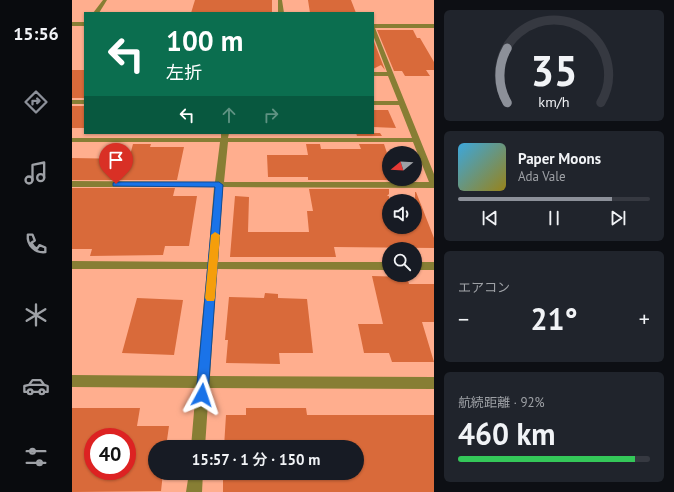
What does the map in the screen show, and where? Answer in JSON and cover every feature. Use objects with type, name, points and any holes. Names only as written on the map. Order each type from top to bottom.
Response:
[{"type":"street","points":[[97,12],[105,0]]},
{"type":"street","points":[[280,0],[281,12]]},
{"type":"street","points":[[72,32],[75,24]]},
{"type":"street","points":[[374,27],[434,26]]},
{"type":"street","points":[[72,184],[434,185],[391,74],[377,49],[374,32]]},
{"type":"street","points":[[374,74],[391,74]]},
{"type":"street","points":[[72,102],[84,102]]},
{"type":"street","points":[[374,104],[402,104]]},
{"type":"street","points":[[72,140],[224,137],[417,140]]},
{"type":"street","points":[[199,440],[224,137]]},
{"type":"street","points":[[72,265],[382,266]]},
{"type":"street","points":[[422,266],[434,266]]},
{"type":"street","points":[[72,381],[434,382]]},
{"type":"street","points":[[194,492],[195,480]]},
{"type":"building","points":[[195,0],[272,0],[272,12],[191,12]]},
{"type":"building","points":[[308,0],[351,0],[356,12],[310,12]]},
{"type":"building","points":[[377,30],[413,30],[417,38],[420,38],[434,62],[434,70],[426,70],[430,76],[405,76],[402,71],[394,71]]},
{"type":"building","points":[[374,42],[385,70],[381,65],[374,68]]},
{"type":"building","points":[[72,70],[84,70],[84,98],[72,98]]},
{"type":"building","points":[[72,106],[84,106],[84,128],[72,128]]},
{"type":"building","points":[[374,110],[388,110],[396,128],[374,127]]},
{"type":"building","points":[[380,133],[382,136],[357,136],[356,134]]},
{"type":"building","points":[[133,144],[151,144],[150,147],[184,147],[177,180],[72,180],[72,158],[129,159]]},
{"type":"building","points":[[306,144],[320,144],[321,149],[361,149],[359,144],[384,144],[385,146],[382,146],[382,180],[308,180],[308,177],[268,177],[267,155],[308,155]]},
{"type":"building","points":[[72,188],[175,188],[173,196],[197,196],[189,246],[165,246],[163,255],[90,256],[92,249],[72,249]]},
{"type":"building","points":[[309,189],[389,189],[389,194],[382,194],[382,234],[422,234],[422,207],[434,238],[434,248],[422,248],[422,242],[382,242],[382,247],[334,247],[336,257],[230,257],[235,196],[249,197],[248,232],[309,232],[307,211],[313,211]]},
{"type":"building","points":[[372,276],[382,276],[382,282],[434,284],[434,322],[422,322],[434,362],[392,362],[389,353],[364,353],[358,324],[383,324]]},
{"type":"building","points":[[265,293],[278,294],[278,298],[307,299],[313,353],[279,353],[280,364],[226,363],[228,340],[225,340],[229,297],[264,298]]},
{"type":"building","points":[[137,298],[183,300],[174,355],[122,353]]},
{"type":"building","points":[[72,408],[140,408],[137,426],[169,426],[167,440],[148,440],[148,480],[162,480],[161,491],[72,492]]},
{"type":"building","points":[[246,408],[306,408],[307,415],[434,415],[434,492],[223,492],[223,480],[364,480],[364,440],[224,440],[226,415],[246,415]]},
{"type":"slow traffic","points":[[210,298],[215,235]]},
{"type":"route","points":[[116,184],[219,185],[202,395]]}]
